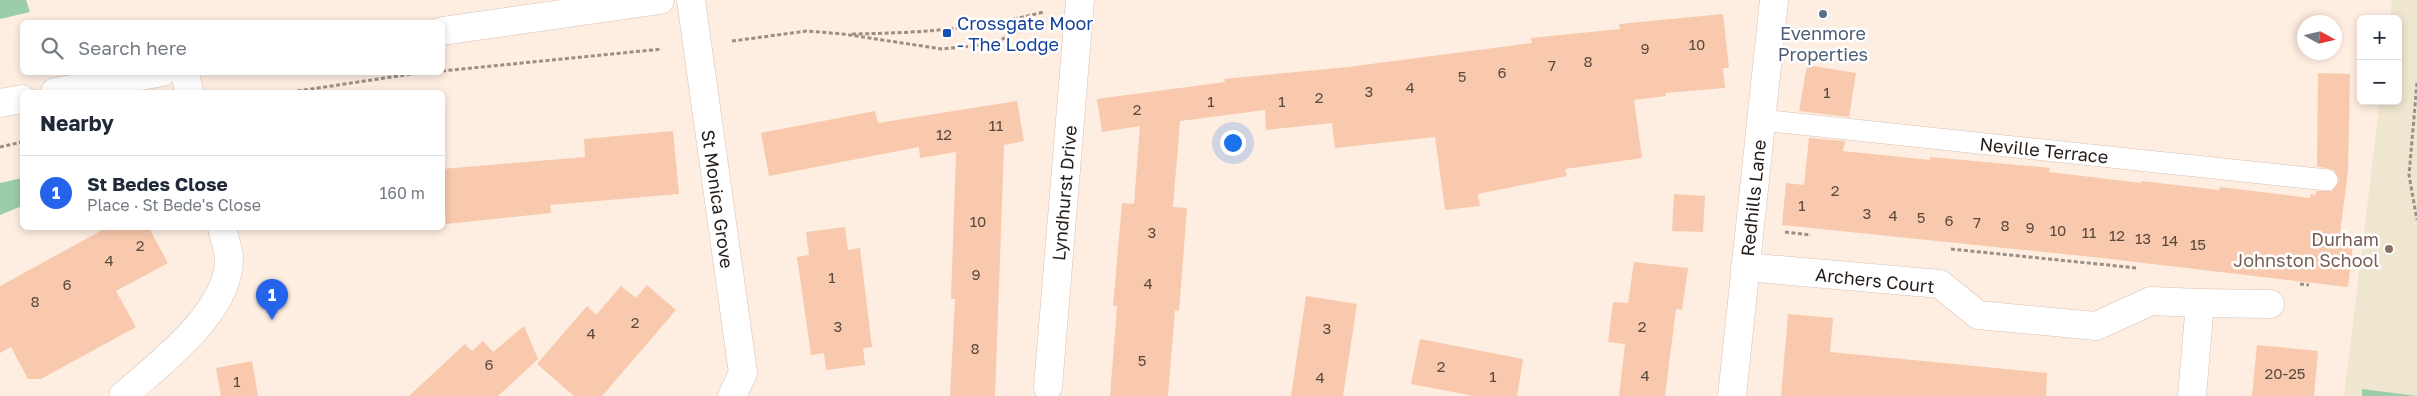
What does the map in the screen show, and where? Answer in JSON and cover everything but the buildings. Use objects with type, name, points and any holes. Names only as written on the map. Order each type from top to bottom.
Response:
[{"type":"main road","points":[[445,31],[660,0]]},
{"type":"main road","name":"St Monica Grove","points":[[691,0],[743,373],[732,396]]},
{"type":"main road","name":"Redhills Lane","points":[[1732,396],[1774,0]]},
{"type":"main road","name":"Lyndhurst Drive","points":[[1048,386],[1080,1]]},
{"type":"main road","points":[[66,90],[146,75]]},
{"type":"main road","points":[[186,75],[190,90]]},
{"type":"main road","points":[[0,103],[20,99]]},
{"type":"main road","points":[[123,396],[205,319],[223,287],[229,258],[222,230]]},
{"type":"main road","name":"Archers Court","points":[[1745,267],[1940,284],[1978,315],[2096,326],[2151,301],[2270,304]]},
{"type":"main road","points":[[2192,396],[2200,303]]},
{"type":"lane","name":"Neville Terrace","points":[[1761,120],[2326,180]]},
{"type":"path","points":[[844,34],[922,33],[998,24],[1080,1]]},
{"type":"path","points":[[445,71],[697,46],[806,31],[844,34],[942,50],[992,44],[1080,1]]},
{"type":"path","points":[[304,90],[405,75]]},
{"type":"path","points":[[2417,83],[2409,175],[2417,220]]},
{"type":"path","points":[[0,147],[20,142]]},
{"type":"path","points":[[1750,228],[1818,236]]},
{"type":"path","points":[[1946,248],[2142,268]]},
{"type":"path","points":[[2299,284],[2309,285]]},
{"type":"shaded area","name":"Durham Johnston School","points":[[2392,0],[2417,0],[2417,396],[2344,396],[2380,105],[2402,105],[2402,15],[2390,15]]},
{"type":"green space","points":[[0,0],[26,0],[30,12],[0,19]]},
{"type":"green space","points":[[20,178],[20,207],[0,215],[0,183]]},
{"type":"green space","points":[[2362,389],[2417,396],[2362,396]]},
{"type":"place","name":"Evenmore Properties","points":[[1823,14]]},
{"type":"place","name":"Crossgate Moor - The Lodge","points":[[947,33]]},
{"type":"place","name":"Durham Johnston School","points":[[2389,249]]},
{"type":"place","name":"St Bedes Close","points":[[272,320]]}]
